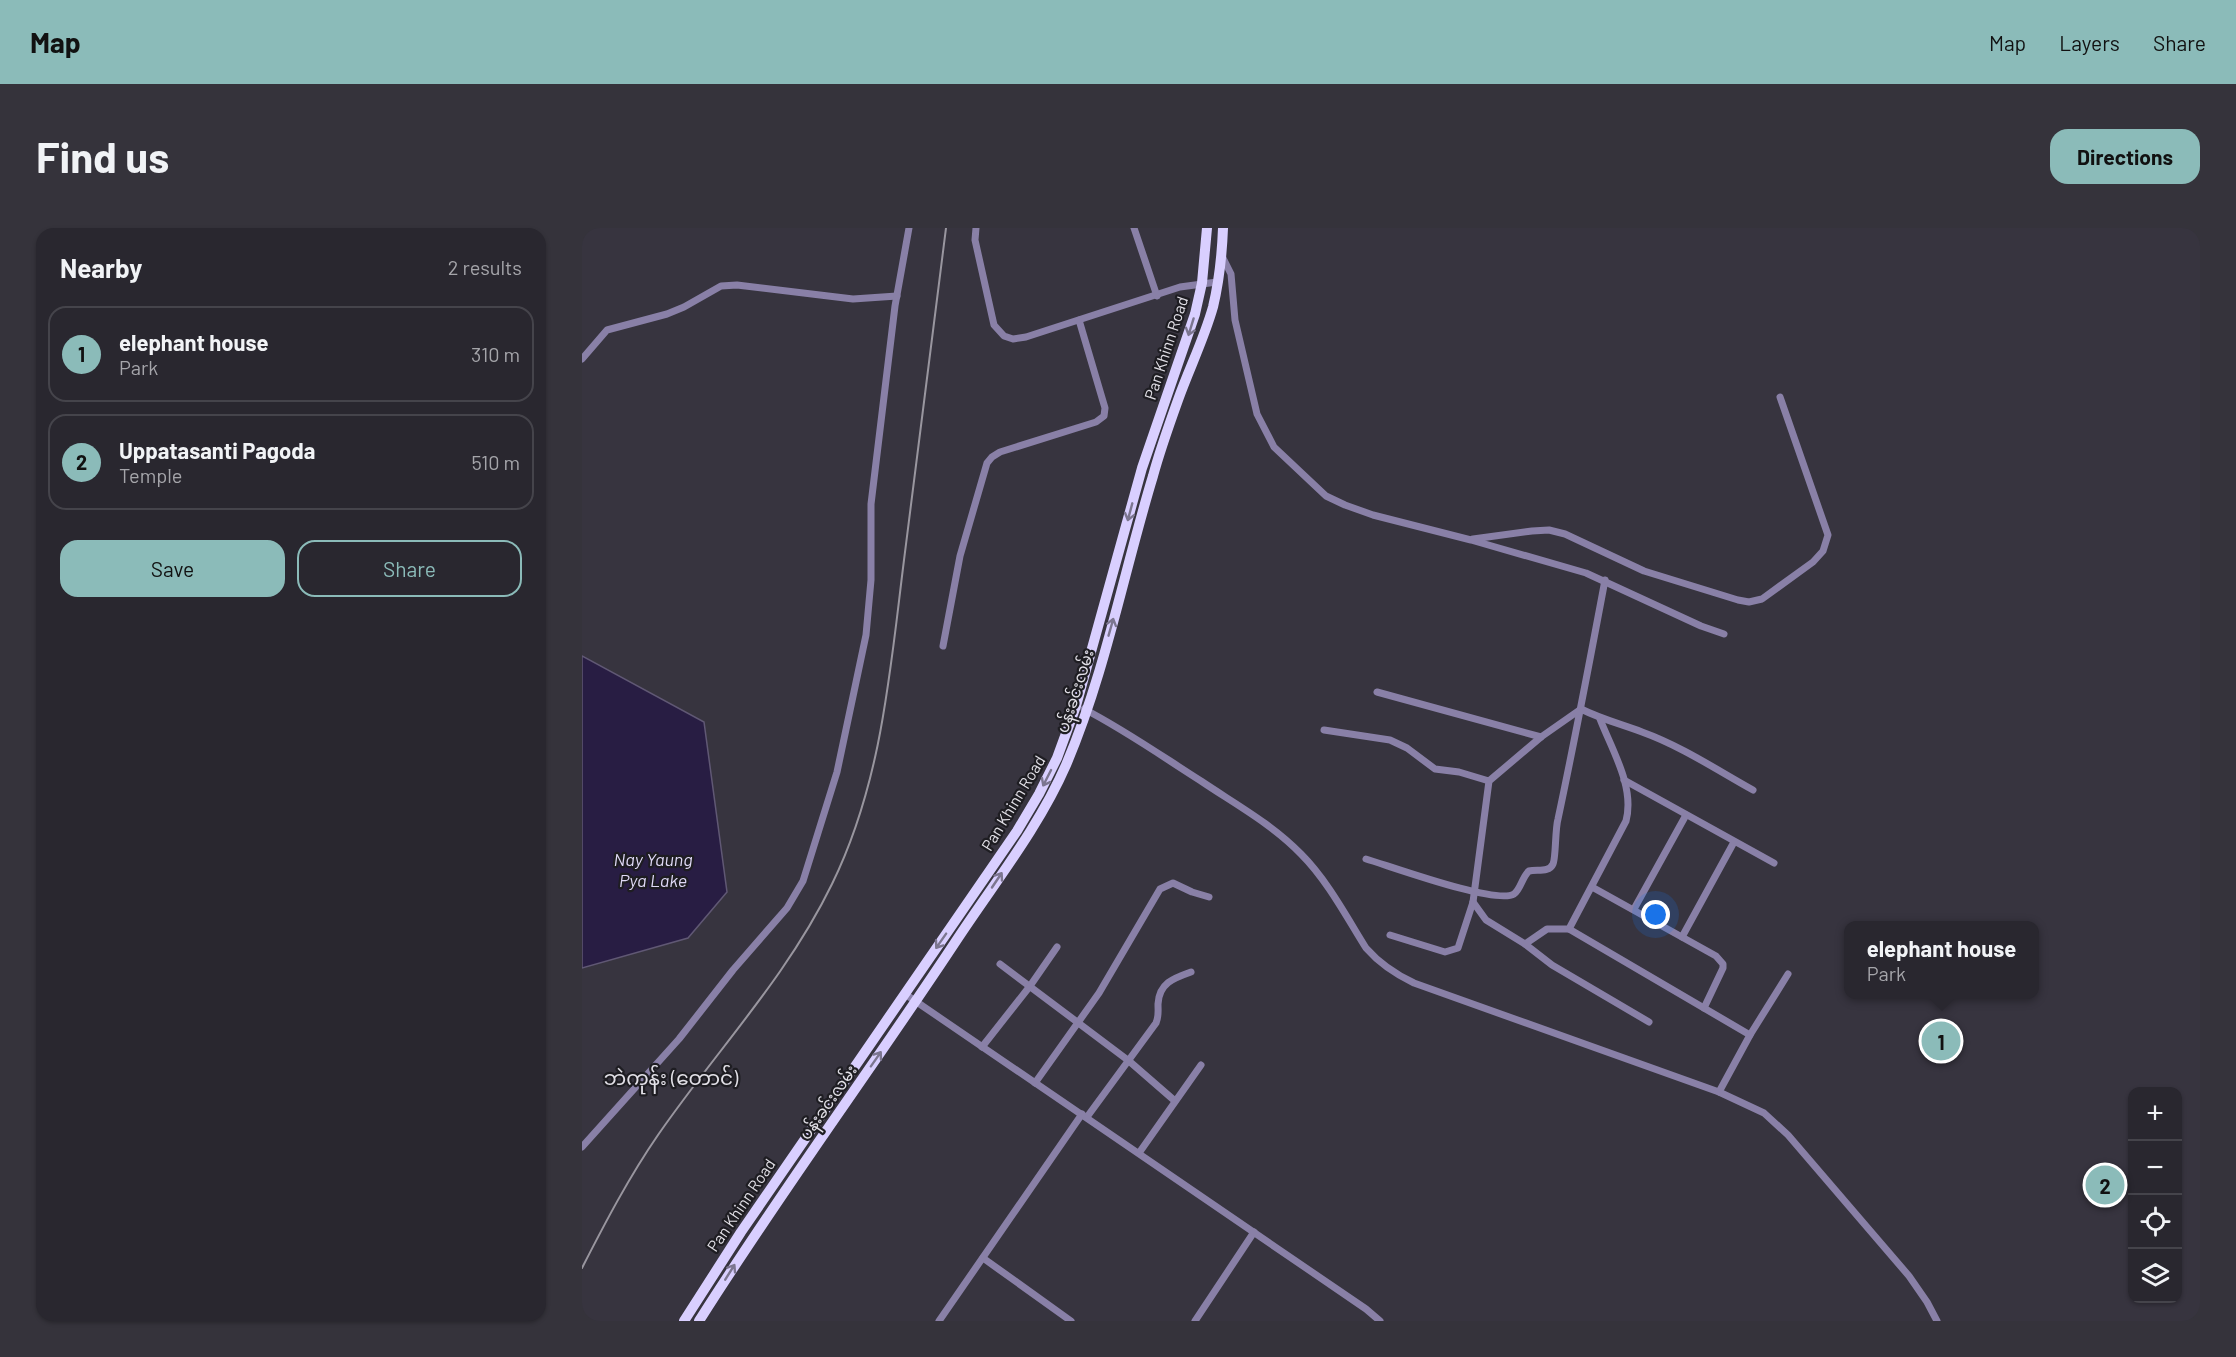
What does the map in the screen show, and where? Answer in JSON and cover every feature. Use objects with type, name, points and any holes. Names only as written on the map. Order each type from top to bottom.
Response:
[{"type":"main road","name":"Pan Khinn Road","points":[[684,1321],[741,1232],[1017,831],[1040,794],[1081,708],[1142,468],[1185,346],[1202,283],[1207,228]]},
{"type":"main road","name":"ပန်းခင်းလမ်း","points":[[699,1321],[750,1240],[916,1002],[1048,800],[1065,765],[1153,475],[1178,400],[1203,339],[1213,305],[1222,256],[1223,228]]},
{"type":"street","points":[[582,1147],[679,1039],[732,970],[787,908],[803,881],[837,772],[866,635],[871,580],[870,516],[897,296],[909,228]]},
{"type":"street","points":[[976,228],[975,240],[994,325],[1004,336],[1013,339],[1026,337],[1180,287],[1217,282]]},
{"type":"street","points":[[1134,228],[1157,296]]},
{"type":"street","points":[[1222,256],[1231,274],[1235,320],[1257,414],[1274,447],[1326,496],[1373,515],[1471,540],[1605,580],[1701,626],[1724,634]]},
{"type":"street","points":[[582,359],[607,330],[667,314],[689,305],[721,286],[737,285],[853,298],[897,296]]},
{"type":"street","points":[[943,646],[960,556],[987,463],[992,456],[1000,452],[1096,422],[1104,416],[1105,408],[1079,320]]},
{"type":"street","points":[[1471,540],[1532,531],[1565,534],[1669,580],[1738,600],[1749,602],[1762,599],[1813,562],[1823,551],[1828,535],[1780,397]]},
{"type":"street","points":[[1366,859],[1474,892],[1506,896],[1516,891],[1529,871],[1549,869],[1553,864],[1555,832],[1605,580]]},
{"type":"street","points":[[1377,692],[1541,736]]},
{"type":"street","points":[[1081,708],[1118,728],[1219,793],[1286,840],[1302,854],[1366,948],[1392,972],[1414,982],[1719,1092],[1764,1113],[1783,1129],[1909,1276],[1937,1321]]},
{"type":"street","points":[[1581,709],[1600,719],[1666,742],[1753,790]]},
{"type":"street","points":[[1390,935],[1445,952],[1458,948],[1473,902],[1489,781],[1541,736],[1581,709]]},
{"type":"street","points":[[1569,929],[1626,821],[1630,808],[1624,780],[1600,719]]},
{"type":"street","points":[[1324,730],[1390,740],[1407,748],[1435,770],[1459,772],[1489,781]]},
{"type":"street","points":[[1624,780],[1774,863]]},
{"type":"street","points":[[1634,909],[1686,815]]},
{"type":"street","points":[[1682,937],[1734,842]]},
{"type":"street","points":[[1035,1083],[1080,1023],[1160,889],[1173,883],[1191,892],[1209,897]]},
{"type":"street","points":[[1592,887],[1716,956],[1723,964],[1719,978],[1704,1008]]},
{"type":"street","points":[[1473,902],[1486,920],[1525,944],[1552,965],[1649,1022]]},
{"type":"street","points":[[1525,944],[1547,929],[1569,929],[1750,1035]]},
{"type":"street","points":[[982,1047],[1030,986],[1057,947]]},
{"type":"street","points":[[1000,964],[1129,1061],[1175,1101]]},
{"type":"street","points":[[939,1321],[1085,1116],[1156,1023],[1159,1018],[1159,1000],[1165,985],[1169,980],[1191,972]]},
{"type":"street","points":[[1719,1092],[1750,1035],[1788,974]]},
{"type":"street","points":[[905,994],[1366,1309],[1380,1321]]},
{"type":"street","points":[[1139,1153],[1201,1065]]},
{"type":"street","points":[[1195,1321],[1254,1232]]},
{"type":"street","points":[[983,1258],[1071,1321]]},
{"type":"water","name":"Nay Yaung Pya Lake","points":[[582,656],[704,722],[727,892],[688,938],[582,968]]},
{"type":"railway","points":[[582,1268],[647,1151],[794,951],[832,884],[849,845],[862,806],[882,725],[946,228]]},
{"type":"place","name":"elephant house","points":[[1941,1041]]},
{"type":"place","name":"Uppatasanti Pagoda","points":[[2105,1185]]},
{"type":"district","name":"ဘဲကုန်း (တောင်)","points":[[671,1078]]}]
